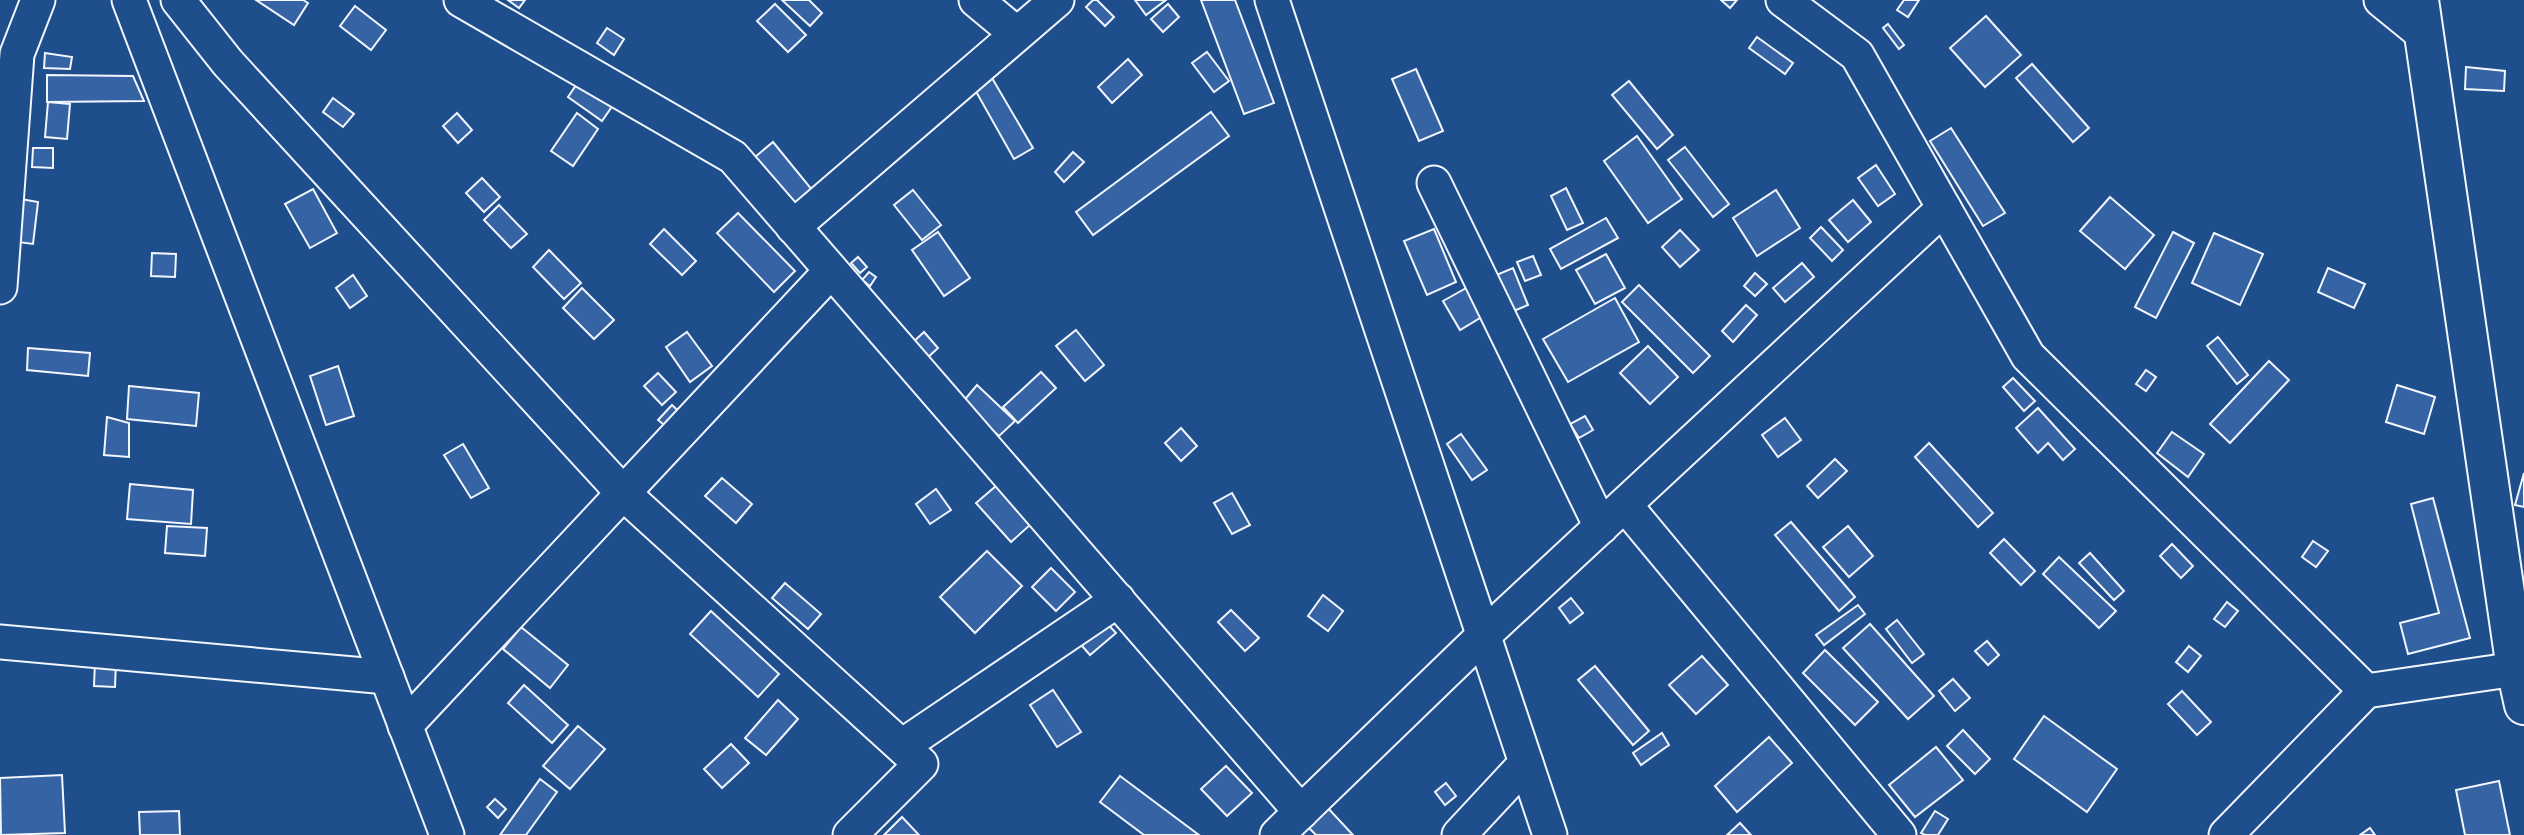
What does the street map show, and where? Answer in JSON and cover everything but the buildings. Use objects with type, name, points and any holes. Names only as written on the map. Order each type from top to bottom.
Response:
[{"type":"street","points":[[0,287],[17,54],[38,0]]},
{"type":"street","points":[[129,0],[447,835]]},
{"type":"street","points":[[178,0],[228,63],[623,493],[921,764],[850,835]]},
{"type":"street","points":[[976,0],[1017,34]]},
{"type":"street","points":[[793,227],[1057,0]]},
{"type":"street","points":[[1783,0],[1857,55],[2028,356],[2366,691]]},
{"type":"street","points":[[2226,835],[2366,691],[2520,687],[2422,17],[2381,0]]},
{"type":"street","points":[[470,2],[733,157],[1301,812]]},
{"type":"street","points":[[1276,2],[1550,835]]},
{"type":"street","points":[[1434,183],[1601,527]]},
{"type":"street","points":[[1277,835],[1483,636],[1944,208]]},
{"type":"street","points":[[405,726],[831,271]]},
{"type":"street","points":[[1625,505],[1899,835]]},
{"type":"street","points":[[902,746],[1118,600]]},
{"type":"street","points":[[0,642],[387,677]]},
{"type":"street","points":[[1459,835],[1526,763]]}]
